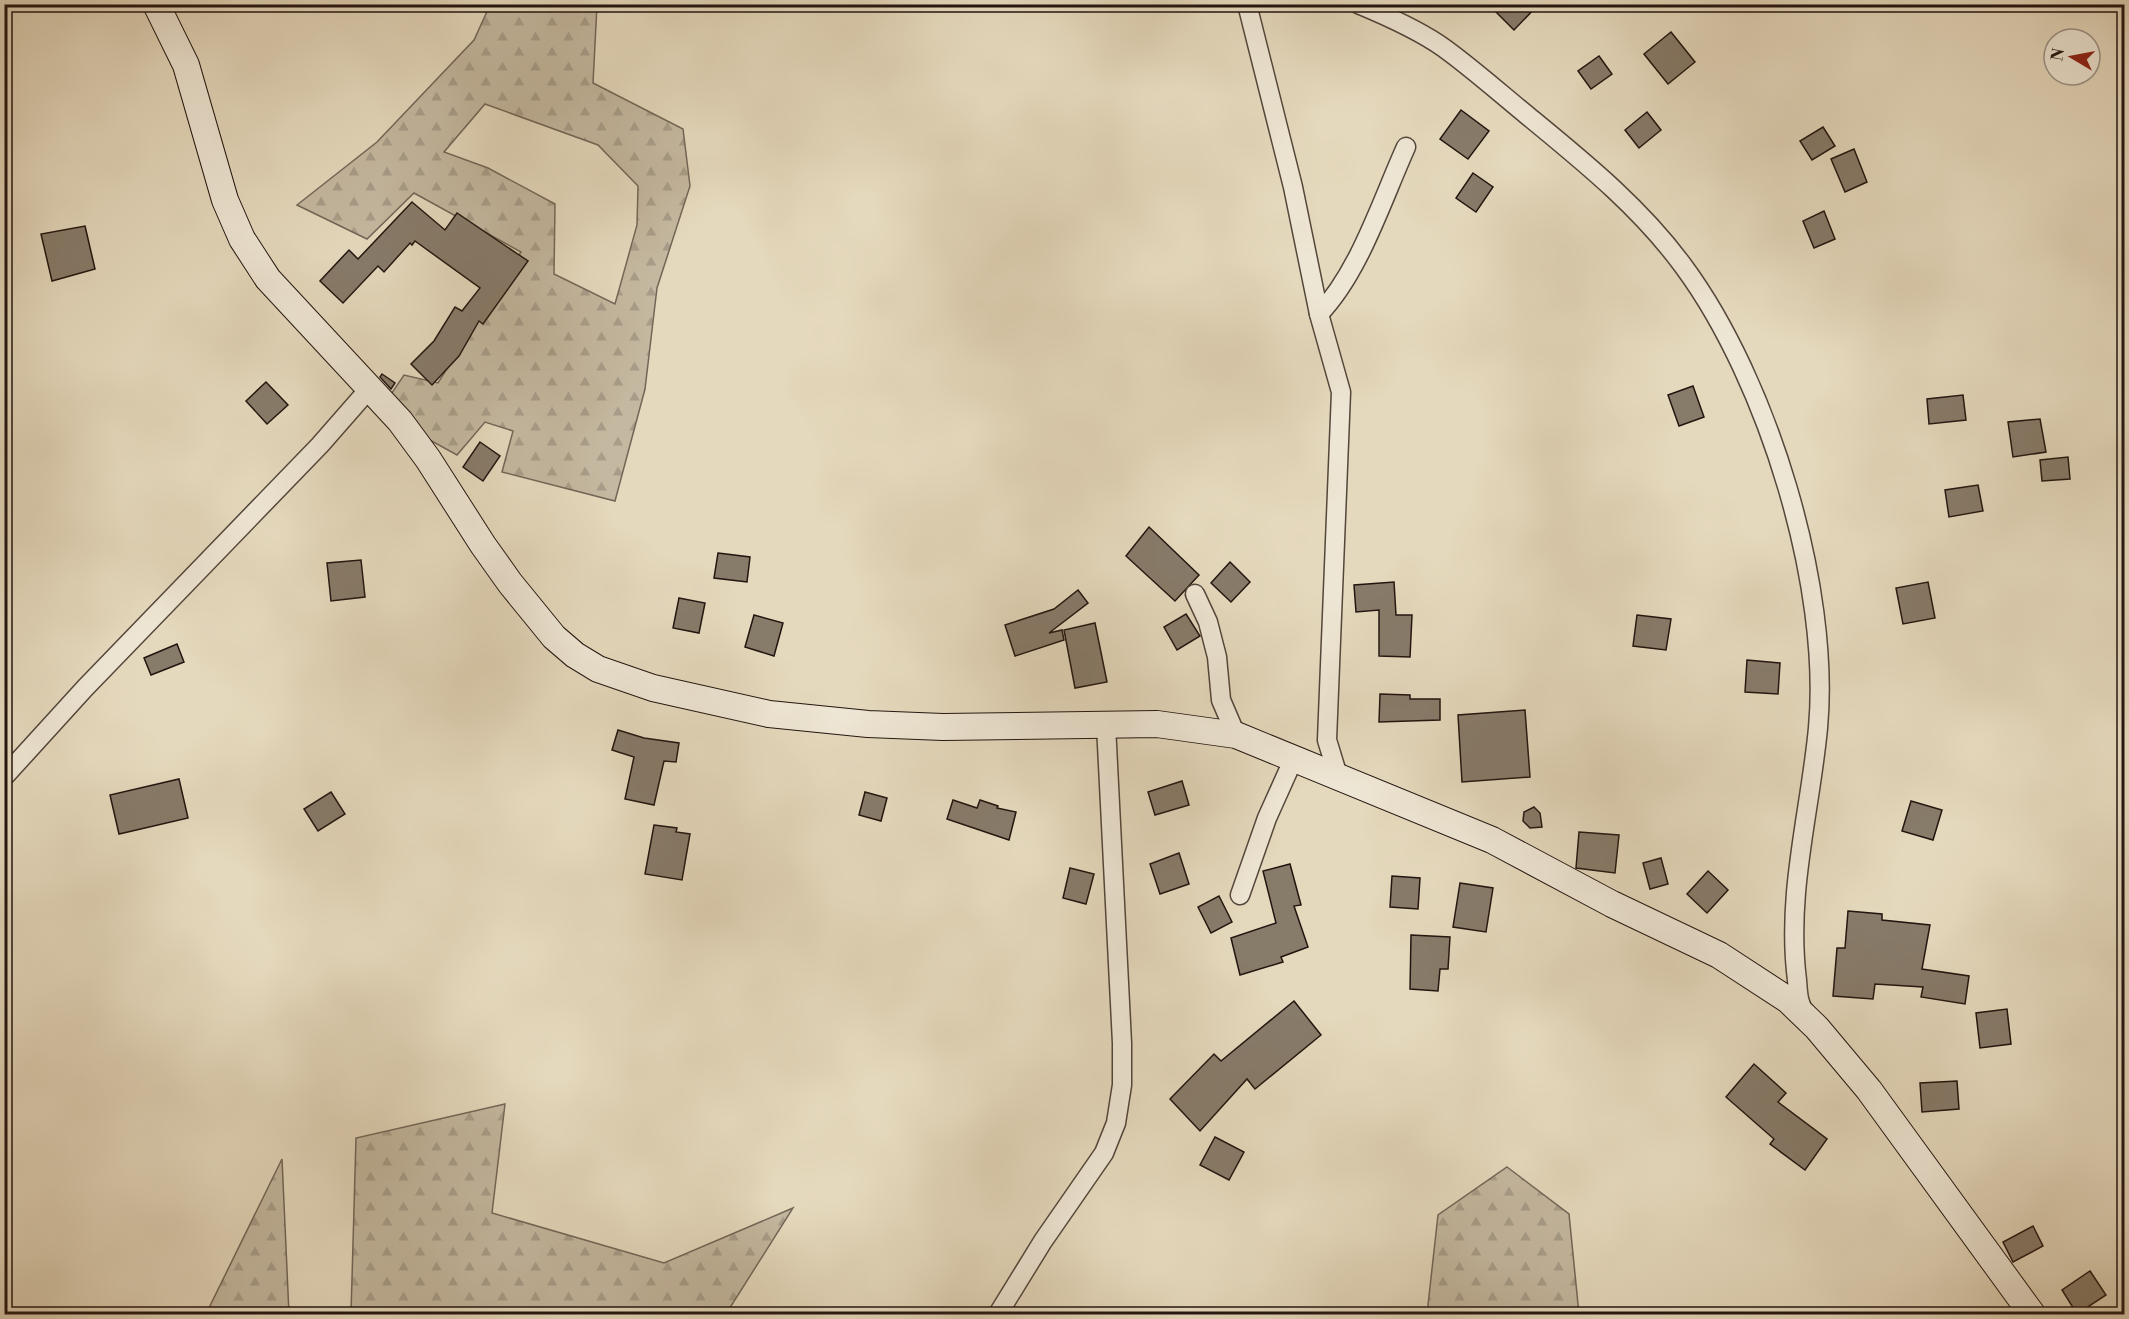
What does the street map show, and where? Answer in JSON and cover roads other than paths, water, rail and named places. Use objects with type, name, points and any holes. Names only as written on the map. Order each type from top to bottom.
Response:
[{"type":"street","points":[[156,4],[186,65],[225,200],[242,239],[267,279],[400,421],[428,459],[483,545],[541,620],[575,655],[598,669],[653,688],[730,707],[816,719],[944,728],[1157,724],[1236,735],[1492,840],[1612,904],[1719,955],[1788,1000],[1817,1028]]},
{"type":"street","points":[[1247,4],[1293,187],[1319,314],[1341,392],[1327,740],[1338,776]]},
{"type":"street","points":[[1358,4],[1442,46],[1594,171],[1648,223],[1684,267],[1725,330],[1761,413],[1788,494],[1811,588],[1821,663],[1818,728],[1796,872],[1793,953],[1800,1006],[1869,1090],[2032,1314]]},
{"type":"street","points":[[1319,314],[1334,299],[1350,269],[1406,147]]},
{"type":"street","points":[[4,777],[108,664],[320,445],[369,389]]},
{"type":"street","points":[[1195,594],[1208,622],[1217,657],[1221,700],[1236,735]]},
{"type":"street","points":[[998,1314],[1043,1241],[1104,1153],[1116,1123],[1122,1085],[1122,1044],[1106,725]]},
{"type":"street","points":[[1240,895],[1267,818],[1294,758]]}]
